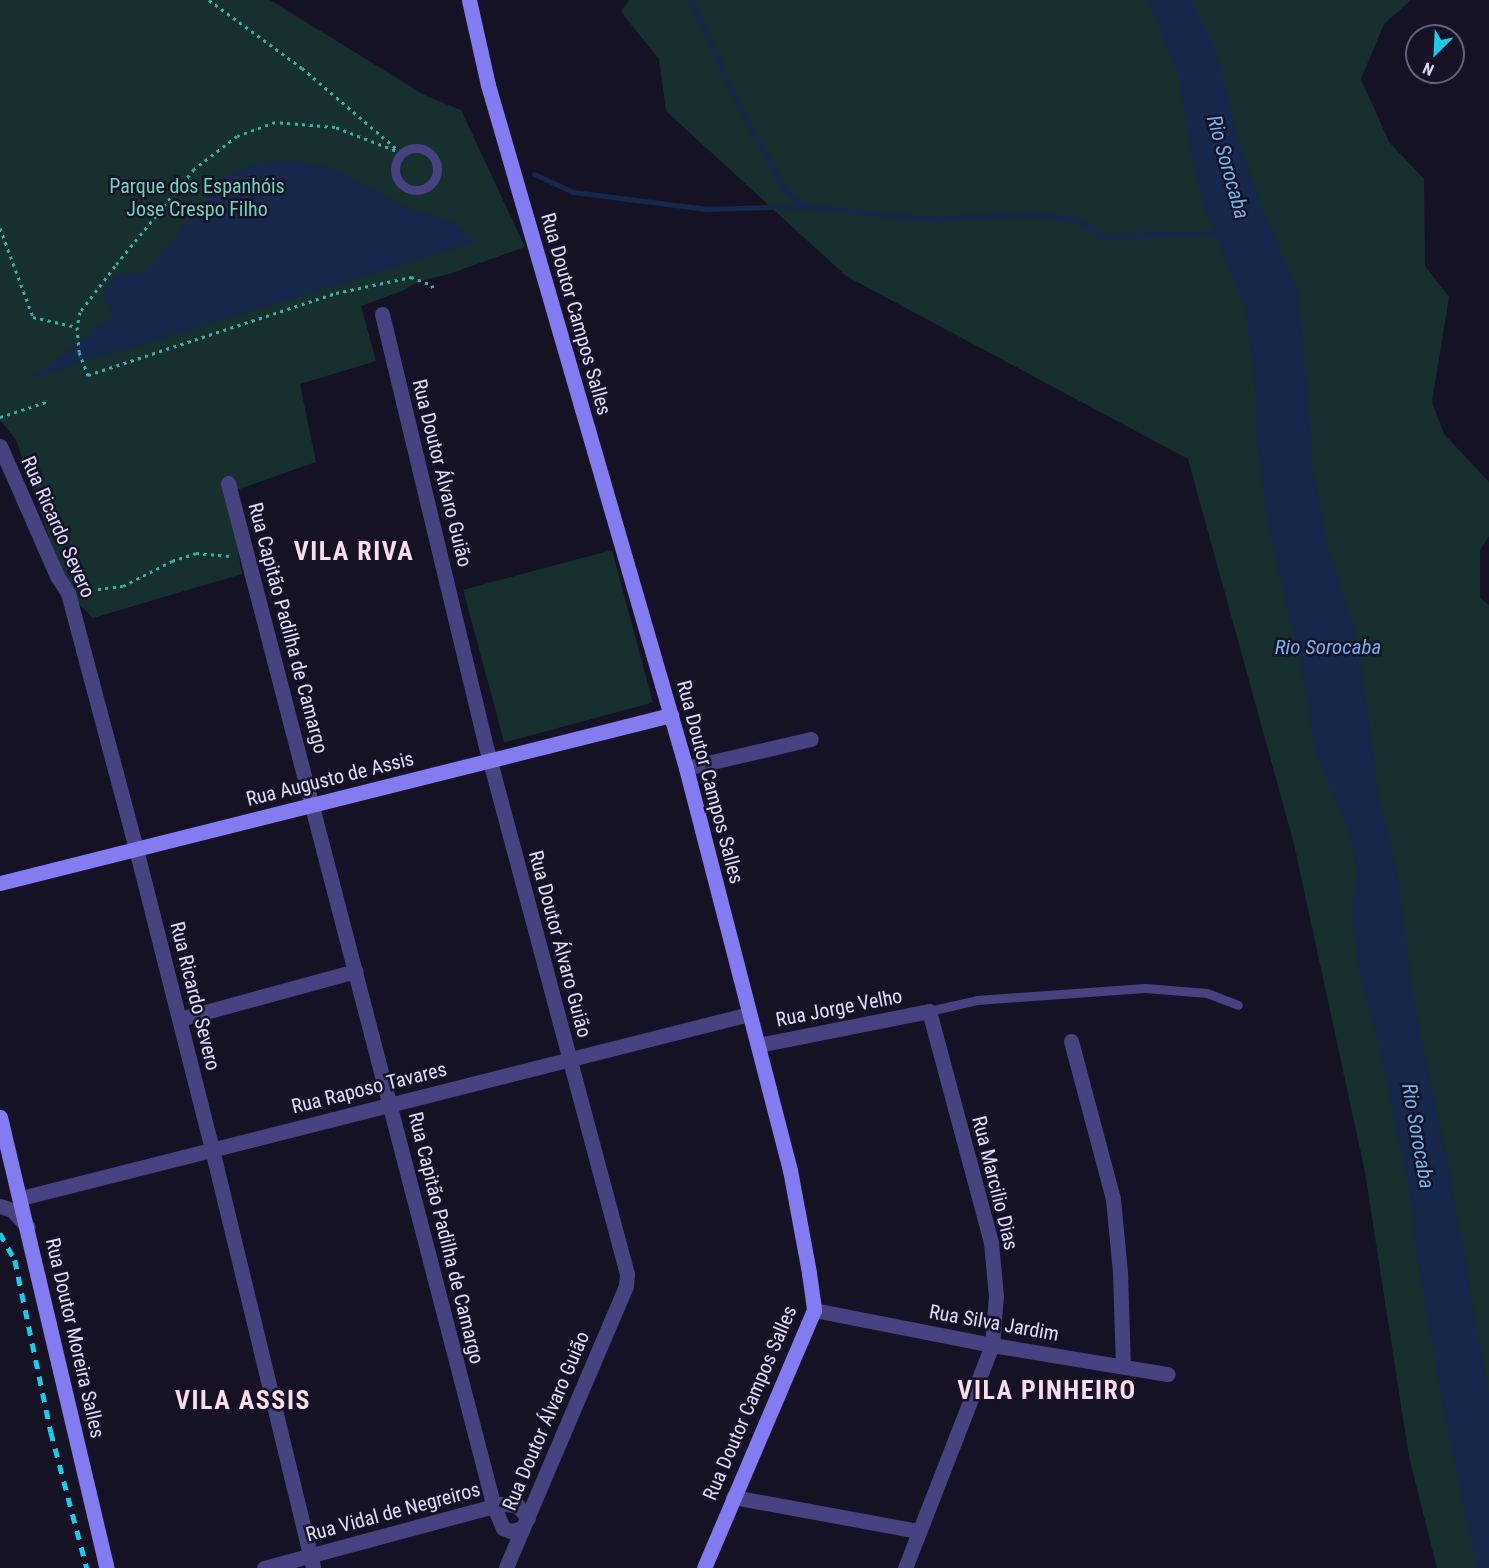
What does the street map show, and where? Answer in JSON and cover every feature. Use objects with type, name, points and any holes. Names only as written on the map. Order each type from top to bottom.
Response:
[{"type":"main road","name":"Rua Doutor Campos Salles","points":[[469,0],[488,85],[686,768],[790,1170],[809,1273],[814,1310],[704,1568]]},
{"type":"main road","name":"Rua Augusto de Assis","points":[[0,883],[671,715]]},
{"type":"main road","name":"Rua Doutor Moreira Salles","points":[[0,1117],[107,1568]]},
{"type":"street","name":"Rua Doutor Álvaro Guião","points":[[382,314],[490,760],[627,1274],[626,1286],[506,1568]]},
{"type":"street","name":"Rua Ricardo Severo","points":[[0,446],[57,576],[68,593],[180,1019],[311,1562]]},
{"type":"street","name":"Rua Capitão Padilha de Camargo","points":[[228,483],[494,1507],[503,1528],[511,1531],[525,1523]]},
{"type":"street","points":[[686,768],[811,740]]},
{"type":"street","points":[[180,1019],[356,971]]},
{"type":"street","name":"Rua Jorge Velho","points":[[758,1045],[929,1011]]},
{"type":"street","name":"Rua Marcilio Dias","points":[[905,1568],[992,1345],[996,1296],[991,1243],[929,1011]]},
{"type":"street","name":"Rua Raposo Tavares","points":[[0,1205],[212,1149],[749,1014]]},
{"type":"street","points":[[1071,1041],[1113,1199],[1120,1272],[1123,1366]]},
{"type":"street","name":"Rua Raposo Tavares","points":[[0,1205],[12,1210],[28,1228]]},
{"type":"street","name":"Rua Silva Jardim","points":[[814,1310],[992,1345],[1168,1374]]},
{"type":"street","points":[[733,1497],[919,1531]]},
{"type":"street","name":"Rua Vidal de Negreiros","points":[[264,1568],[311,1562],[512,1503],[524,1510],[525,1523]]},
{"type":"lane","points":[[414,148],[428,151],[438,168],[434,181],[428,186],[415,190],[408,188],[398,179],[395,165],[402,153],[414,148]]},
{"type":"lane","points":[[929,1011],[977,1000],[1146,988],[1207,993],[1238,1005]]},
{"type":"path","points":[[208,0],[302,68],[402,153]]},
{"type":"path","points":[[402,153],[335,127],[275,122],[237,136],[194,169],[80,312],[76,327],[80,352],[88,375],[336,293],[411,277],[432,285],[434,292]]},
{"type":"path","points":[[0,228],[33,317],[76,327]]},
{"type":"path","points":[[0,417],[49,401]]},
{"type":"path","points":[[68,593],[123,586],[172,561],[196,554],[247,557]]},
{"type":"green space","name":"Parque dos Espanhóis Jose Crespo Filho","points":[[0,0],[270,0],[426,96],[461,110],[525,247],[449,274],[420,281],[402,291],[361,306],[376,361],[300,384],[316,462],[228,493],[242,574],[93,618],[68,593],[16,440],[0,420]]},
{"type":"green space","points":[[629,0],[1411,0],[1384,24],[1361,79],[1389,142],[1424,179],[1425,266],[1449,297],[1432,402],[1444,434],[1489,482],[1489,536],[1480,550],[1480,598],[1489,605],[1489,1568],[1437,1568],[1409,1457],[1365,1172],[1294,844],[1188,459],[846,276],[666,111],[659,59],[621,12]]},
{"type":"green space","points":[[612,550],[653,703],[504,742],[463,590]]},
{"type":"water","name":"Rio Sorocaba","points":[[1146,0],[1191,0],[1214,46],[1242,153],[1270,227],[1298,290],[1313,470],[1325,535],[1357,639],[1379,798],[1396,869],[1415,1009],[1445,1150],[1489,1396],[1489,1568],[1477,1568],[1444,1411],[1417,1256],[1410,1191],[1378,1041],[1359,969],[1352,916],[1357,872],[1348,828],[1315,751],[1303,674],[1268,525],[1257,441],[1255,381],[1245,307],[1206,211],[1193,166],[1179,77],[1151,6]]},
{"type":"water","points":[[295,161],[329,168],[410,209],[450,221],[476,242],[32,378],[113,315],[102,294],[116,275],[147,271],[223,178],[261,162]]},
{"type":"waterway","points":[[691,0],[733,93],[783,189],[804,206]]},
{"type":"waterway","points":[[534,174],[573,192],[707,209],[804,206],[930,219],[1033,214],[1077,220],[1102,236],[1211,233],[1221,239]]},
{"type":"railway","points":[[0,1233],[15,1260],[51,1432],[87,1568]]},
{"type":"district","name":"VILA RIVA","points":[[354,552]]},
{"type":"district","name":"VILA PINHEIRO","points":[[1047,1391]]},
{"type":"district","name":"VILA ASSIS","points":[[243,1401]]}]
